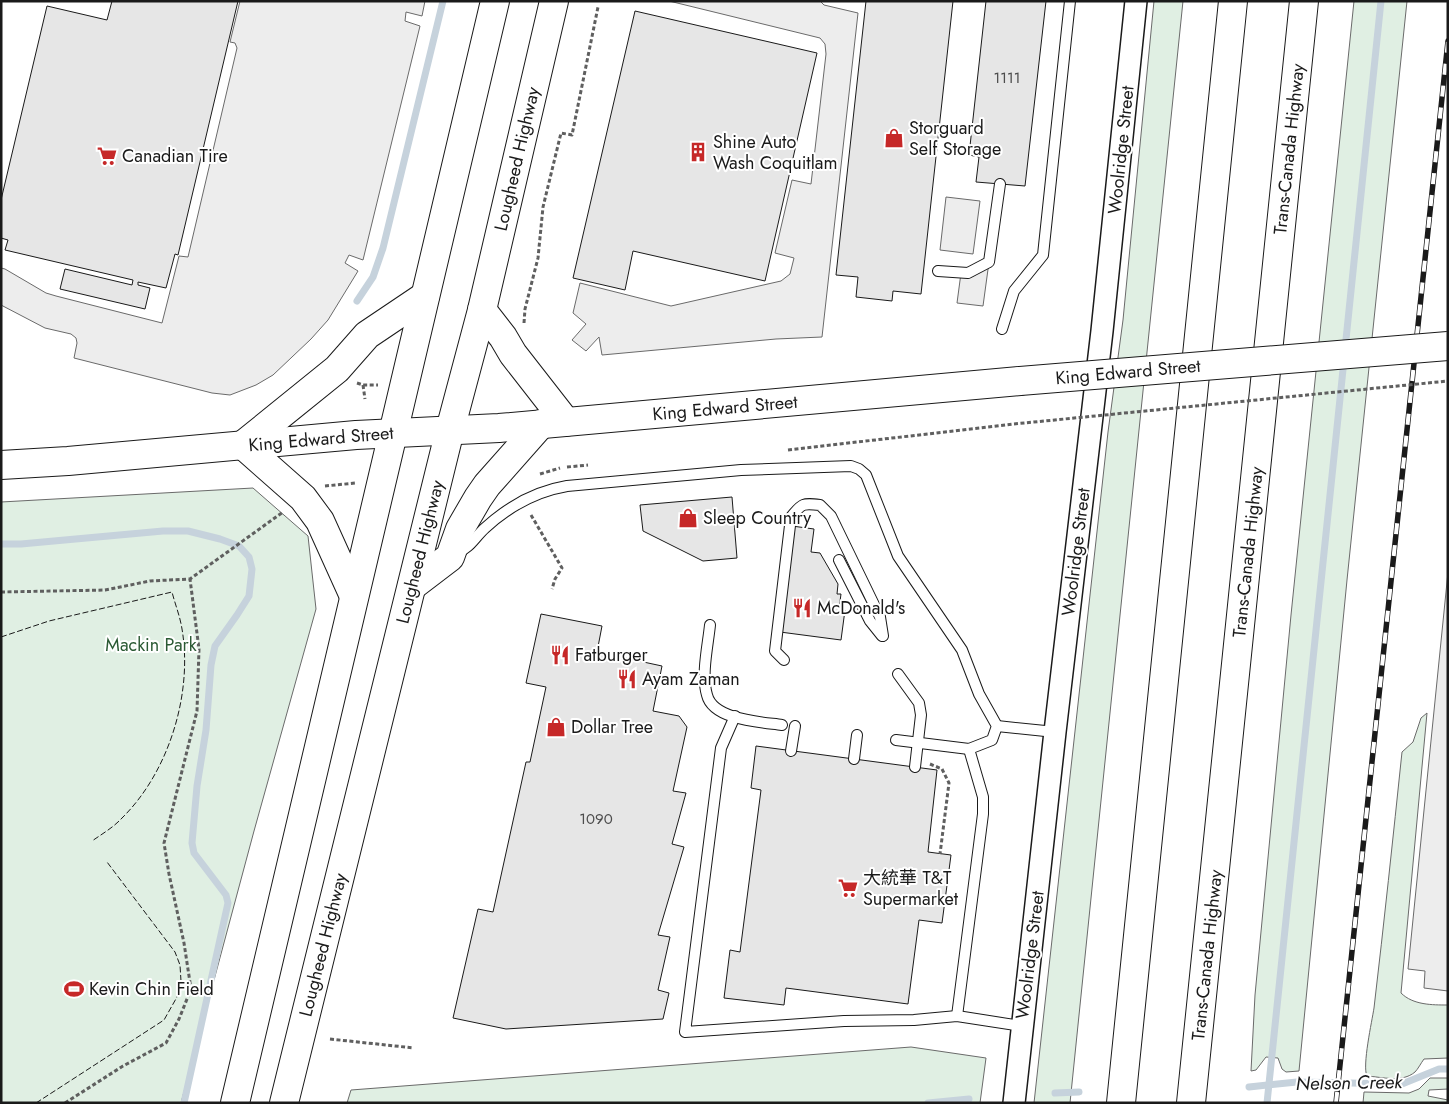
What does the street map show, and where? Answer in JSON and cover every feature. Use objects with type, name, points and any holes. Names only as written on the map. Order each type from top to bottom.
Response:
[{"type":"main road","points":[[234,1103],[353,594],[496,1]]},
{"type":"main road","name":"Lougheed Highway","points":[[284,1103],[450,430],[482,310],[554,1]]},
{"type":"main road","points":[[1121,1103],[1233,1]]},
{"type":"main road","name":"Trans-Canada Highway","points":[[1191,1103],[1304,1]]},
{"type":"main road","points":[[353,594],[320,521],[303,498],[243,445],[337,369],[367,335],[425,296]]},
{"type":"main road","points":[[412,586],[450,556],[460,529],[487,485],[554,423],[503,337],[482,310]]},
{"type":"main road","name":"King Edward Street","points":[[1,465],[68,461],[393,432],[554,423],[1020,381],[1448,346]]},
{"type":"street","name":"Woolridge Street","points":[[1014,1103],[1021,1026],[1032,945],[1102,331],[1136,1]]},
{"type":"lane","points":[[1002,329],[1014,291],[1043,254],[1070,1]]},
{"type":"lane","points":[[938,271],[968,273],[989,262],[1000,184]]},
{"type":"lane","points":[[450,556],[466,549],[485,528],[508,511],[536,494],[551,489],[741,470],[851,466],[859,469],[866,475],[898,556],[962,650],[979,694],[997,726],[992,740],[969,749],[896,740]]},
{"type":"lane","points":[[784,660],[776,651],[791,516],[799,506],[809,504],[820,505],[831,516],[880,617],[883,636],[870,621],[839,560]]},
{"type":"lane","points":[[710,625],[705,681],[707,697],[717,710],[756,722],[782,725]]},
{"type":"lane","points":[[898,674],[918,703],[921,715],[916,762]]},
{"type":"lane","points":[[735,716],[721,748],[685,1032],[844,1021],[914,1020],[957,1016],[1021,1026]]},
{"type":"lane","points":[[791,751],[795,726]]},
{"type":"lane","points":[[997,726],[1055,732]]},
{"type":"lane","points":[[854,759],[857,735]]},
{"type":"lane","points":[[957,1016],[983,814],[983,797],[969,749]]},
{"type":"path","points":[[524,325],[538,258],[543,207],[562,133],[572,135],[598,7]]},
{"type":"path","points":[[1014,424],[1448,381]]},
{"type":"path","points":[[365,399],[363,385],[381,385]]},
{"type":"path","points":[[321,488],[345,481],[356,483]]},
{"type":"path","points":[[1,592],[105,590],[150,582],[190,580],[288,509]]},
{"type":"path","points":[[529,511],[562,568],[555,579],[552,589]]},
{"type":"path","points":[[65,1103],[123,1066],[166,1043],[179,1019],[191,989],[164,843],[196,712],[199,649],[190,580]]},
{"type":"path","points":[[916,762],[942,770],[950,783],[940,854]]},
{"type":"path","points":[[330,1039],[414,1048]]},
{"type":"green space","points":[[1154,1],[1183,1],[1070,1103],[1034,1103],[1108,432],[1123,320]]},
{"type":"green space","points":[[1354,1],[1407,1],[1347,580],[1299,1071],[1286,1072],[1282,1069],[1278,1058],[1266,1057],[1256,1070],[1251,1071],[1255,995],[1291,615]]},
{"type":"green space","name":"Mackin Park","points":[[253,488],[308,536],[316,609],[181,1103],[1,1103],[1,502]]},
{"type":"green space","points":[[1427,713],[1401,993],[1417,1002],[1448,1005],[1448,1058],[1424,1059],[1415,1072],[1404,1077],[1367,1076],[1366,1054],[1374,1008],[1402,752],[1413,742],[1421,718]]},
{"type":"green space","points":[[911,1047],[986,1058],[980,1103],[347,1103],[351,1090]]},
{"type":"green space","points":[[1430,1078],[1448,1078],[1448,1089],[1429,1090],[1428,1096],[1448,1100],[1448,1103],[1363,1103],[1364,1092],[1409,1093],[1419,1089]]},
{"type":"shaded area","points":[[240,1],[425,1],[422,16],[406,12],[405,21],[420,26],[363,260],[349,255],[345,263],[358,271],[328,320],[311,339],[273,375],[256,385],[230,395],[212,393],[74,358],[77,343],[76,338],[71,334],[45,328],[1,305],[1,268],[46,293],[162,323],[179,256],[188,257],[237,48],[235,43],[230,42]]},
{"type":"shaded area","points":[[669,1],[820,1],[824,5],[858,13],[822,337],[776,339],[602,355],[599,337],[586,351],[572,340],[586,324],[573,313],[580,283],[671,306],[781,281],[790,274],[794,258],[775,253],[792,180],[811,184],[826,54],[825,44],[820,38]]},
{"type":"shaded area","points":[[946,197],[980,201],[973,254],[940,250]]},
{"type":"shaded area","points":[[989,262],[983,306],[957,303],[961,273]]},
{"type":"shaded area","points":[[1448,572],[1448,991],[1424,988],[1425,971],[1408,969]]},
{"type":"building","name":"Canadian Tire","points":[[112,1],[238,1],[178,255],[175,254],[166,288],[138,282],[138,285],[150,288],[145,309],[60,289],[65,269],[132,285],[133,280],[5,250],[8,240],[1,238],[1,200],[47,6],[107,20]]},
{"type":"building","name":"Storguard Self Storage","points":[[866,1],[953,1],[921,294],[893,291],[892,301],[856,297],[858,277],[836,275]]},
{"type":"building","points":[[986,1],[1046,1],[1025,186],[976,182],[979,157],[969,155]]},
{"type":"building","name":"Shine Auto Wash Coquitlam","points":[[635,11],[817,53],[765,281],[633,251],[625,290],[573,278]]},
{"type":"building","name":"Sleep Country","points":[[732,497],[737,558],[703,561],[643,531],[640,505]]},
{"type":"building","points":[[792,526],[814,529],[811,552],[820,553],[838,584],[837,594],[841,594],[839,609],[845,610],[841,640],[780,632]]},
{"type":"building","points":[[541,614],[602,626],[597,652],[662,666],[653,711],[679,716],[687,727],[673,791],[686,793],[672,844],[684,847],[658,935],[670,937],[658,990],[669,993],[663,1019],[506,1029],[453,1018],[478,909],[493,912],[526,762],[530,762],[546,687],[526,683]]},
{"type":"building","name":"大統華 T&T Supermarket","points":[[756,746],[937,770],[928,852],[951,855],[942,923],[919,920],[908,1004],[786,988],[784,1005],[724,998],[730,950],[740,952],[761,790],[751,788]]},
{"type":"waterway","points":[[357,301],[373,277],[383,248],[443,1]]},
{"type":"waterway","points":[[1345,349],[1381,1]]},
{"type":"waterway","points":[[1267,1103],[1344,360]]},
{"type":"waterway","points":[[1,544],[21,544],[163,531],[188,531],[239,546],[249,557],[252,569],[249,596],[215,646],[211,665],[206,730],[197,786],[192,843],[194,853],[226,895],[228,903],[184,1103]]},
{"type":"waterway","name":"Nelson Creek","points":[[1249,1087],[1297,1082],[1402,1084],[1439,1069],[1448,1069]]},
{"type":"waterway","name":"Nelson Creek","points":[[1055,1093],[1079,1092]]},
{"type":"waterway","name":"Nelson Creek","points":[[928,1103],[969,1099]]},
{"type":"railway","points":[[1336,1103],[1448,41]]},
{"type":"fence","points":[[1,637],[49,621],[172,592],[181,624],[185,654],[184,679],[174,730],[165,755],[139,799],[122,818],[92,841]]},
{"type":"fence","points":[[36,1103],[164,1020],[177,997],[181,981],[180,965],[175,952],[107,862]]},
{"type":"place","name":"Storguard Self Storage","points":[[894,138]]},
{"type":"place","name":"Shine Auto Wash Coquitlam","points":[[698,152]]},
{"type":"place","name":"Canadian Tire","points":[[107,156]]},
{"type":"place","name":"Sleep Country","points":[[688,518]]},
{"type":"place","name":"McDonald's","points":[[802,608]]},
{"type":"place","name":"Fatburger","points":[[560,655]]},
{"type":"place","name":"Ayam Zaman","points":[[627,679]]},
{"type":"place","name":"Dollar Tree","points":[[556,727]]},
{"type":"place","name":"大統華 T&T Supermarket","points":[[848,888]]},
{"type":"place","name":"Kevin Chin Field","points":[[74,989]]}]
